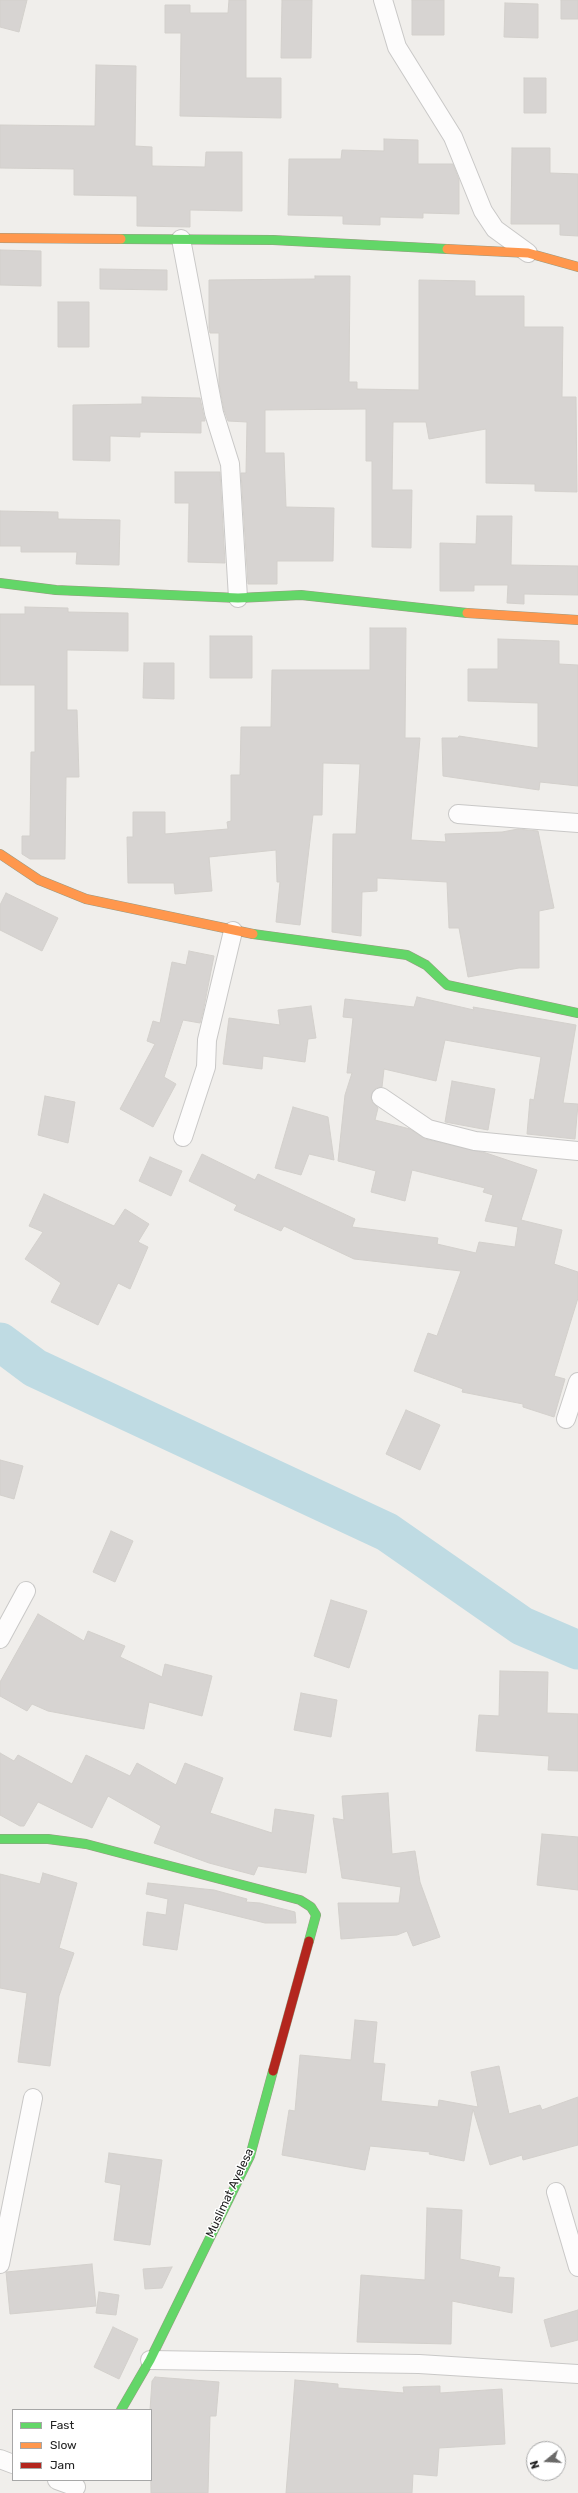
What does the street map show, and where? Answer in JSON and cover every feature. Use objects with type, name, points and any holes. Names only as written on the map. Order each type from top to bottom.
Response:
[{"type":"street","points":[[383,0],[397,47],[453,136],[483,211],[495,229],[528,253]]},
{"type":"street","points":[[0,238],[273,240],[528,253],[578,267]]},
{"type":"street","points":[[181,239],[214,413],[230,464],[238,598]]},
{"type":"street","points":[[0,583],[56,590],[238,598],[301,595],[460,613],[578,620]]},
{"type":"street","points":[[458,814],[578,822]]},
{"type":"street","points":[[2,854],[39,880],[86,899],[233,931],[407,955],[426,965],[447,985],[578,1013]]},
{"type":"street","points":[[183,1137],[206,1067],[207,1040],[233,931]]},
{"type":"street","points":[[381,1097],[428,1129],[475,1141],[578,1152]]},
{"type":"street","points":[[566,1418],[578,1382]]},
{"type":"street","points":[[0,1639],[26,1591]]},
{"type":"street","name":"Muslimat Ayelesa","points":[[0,1839],[48,1839],[86,1844],[300,1900],[311,1907],[316,1915],[250,2156],[150,2360],[122,2409]]},
{"type":"street","points":[[0,2264],[33,2098]]},
{"type":"street","points":[[556,2192],[578,2268]]},
{"type":"street","points":[[150,2360],[419,2364],[578,2374]]},
{"type":"street","points":[[0,2459],[12,2464]]},
{"type":"street","points":[[60,2481],[77,2487]]},
{"type":"building","points":[[0,0],[27,0],[19,32],[0,27]]},
{"type":"building","points":[[229,0],[246,0],[246,78],[281,78],[281,118],[180,116],[181,33],[165,33],[165,5],[190,5],[190,13],[228,13]]},
{"type":"building","points":[[282,0],[312,0],[311,58],[281,58]]},
{"type":"building","points":[[412,0],[444,0],[444,35],[412,35]]},
{"type":"building","points":[[561,0],[578,0],[578,19],[561,19]]},
{"type":"building","points":[[505,3],[538,4],[538,38],[504,37]]},
{"type":"building","points":[[96,65],[136,66],[135,146],[152,147],[152,166],[205,167],[206,152],[242,152],[242,211],[190,210],[190,227],[137,226],[137,196],[74,195],[74,169],[0,168],[0,125],[95,126]]},
{"type":"building","points":[[524,78],[546,78],[546,113],[524,113]]},
{"type":"building","points":[[384,139],[418,140],[418,164],[453,164],[459,180],[459,214],[423,213],[423,218],[380,217],[380,225],[343,224],[343,216],[288,215],[289,159],[341,159],[342,150],[384,151]]},
{"type":"building","points":[[512,148],[550,148],[550,173],[578,174],[578,236],[560,235],[560,224],[511,224]]},
{"type":"building","points":[[0,250],[41,251],[41,286],[0,285]]},
{"type":"building","points":[[100,269],[167,270],[167,290],[100,289]]},
{"type":"building","points":[[315,276],[350,276],[349,382],[357,382],[357,389],[419,390],[419,280],[475,281],[475,296],[524,296],[524,327],[563,327],[562,397],[576,397],[577,492],[535,491],[535,484],[486,483],[486,429],[429,439],[426,422],[393,422],[392,490],[412,490],[411,548],[372,547],[372,461],[366,461],[366,409],[265,410],[265,453],[284,453],[286,507],[334,508],[333,561],[277,561],[277,584],[248,584],[241,473],[246,473],[247,422],[228,421],[224,410],[219,384],[219,333],[210,333],[209,328],[209,280],[315,279]]},
{"type":"building","points":[[58,302],[89,302],[89,347],[58,347]]},
{"type":"building","points":[[142,397],[200,398],[205,421],[201,421],[201,433],[140,432],[140,437],[110,436],[110,461],[73,460],[73,405],[142,404]]},
{"type":"building","points":[[175,472],[220,472],[225,563],[188,562],[189,503],[175,503]]},
{"type":"building","points":[[0,511],[58,512],[58,519],[120,520],[119,565],[76,564],[77,552],[21,552],[21,546],[0,546]]},
{"type":"building","points":[[477,516],[512,516],[511,565],[578,566],[578,595],[524,594],[524,604],[507,603],[508,585],[474,585],[474,591],[440,591],[440,543],[476,544]]},
{"type":"building","points":[[25,607],[68,608],[68,612],[128,613],[128,651],[67,650],[67,710],[77,710],[79,777],[66,777],[65,859],[30,859],[22,854],[22,836],[30,836],[31,752],[35,752],[35,685],[0,685],[0,614],[25,614]]},
{"type":"building","points":[[370,628],[406,628],[405,738],[420,738],[411,840],[446,842],[445,834],[502,832],[518,829],[538,831],[554,908],[539,911],[539,968],[519,968],[468,977],[459,928],[449,928],[447,882],[377,878],[377,891],[362,892],[361,936],[332,932],[333,834],[356,834],[360,764],[323,763],[322,815],[313,815],[300,925],[276,922],[280,882],[277,882],[276,850],[209,857],[212,891],[175,894],[174,883],[128,883],[127,837],[133,837],[133,812],[165,812],[165,834],[228,829],[227,822],[231,821],[231,775],[240,775],[241,727],[271,727],[272,670],[370,670]]},
{"type":"building","points":[[210,636],[252,636],[252,678],[210,678]]},
{"type":"building","points":[[498,639],[559,641],[559,664],[578,665],[578,786],[540,782],[539,790],[443,776],[442,738],[458,738],[459,736],[538,748],[538,703],[468,701],[468,669],[498,669]]},
{"type":"building","points":[[144,663],[174,663],[174,699],[143,698]]},
{"type":"building","points":[[6,893],[58,918],[42,951],[0,930],[0,905]]},
{"type":"building","points":[[189,951],[214,956],[203,1012],[200,1023],[183,1020],[164,1077],[176,1084],[153,1127],[120,1109],[155,1044],[147,1041],[153,1021],[160,1023],[172,962],[186,965]]},
{"type":"building","points":[[417,997],[474,1010],[473,1007],[576,1025],[563,1103],[578,1104],[575,1139],[527,1134],[530,1099],[534,1100],[541,1057],[445,1040],[436,1081],[384,1069],[382,1087],[376,1088],[371,1097],[372,1102],[378,1108],[375,1120],[410,1129],[425,1139],[486,1153],[537,1170],[521,1220],[562,1230],[554,1264],[578,1272],[578,1298],[554,1376],[565,1379],[554,1417],[523,1407],[523,1404],[462,1392],[463,1389],[414,1371],[428,1333],[437,1336],[461,1271],[354,1259],[284,1226],[281,1231],[234,1210],[237,1205],[189,1181],[202,1154],[255,1180],[258,1174],[355,1219],[352,1227],[438,1238],[437,1244],[476,1253],[479,1242],[515,1247],[518,1227],[485,1221],[493,1195],[483,1192],[485,1188],[412,1170],[405,1201],[371,1192],[376,1171],[338,1161],[345,1095],[352,1073],[347,1073],[353,1018],[343,1017],[345,999],[414,1007]]},
{"type":"building","points":[[311,1006],[316,1038],[308,1039],[305,1062],[263,1056],[262,1069],[223,1064],[229,1018],[280,1025],[278,1010]]},
{"type":"building","points":[[452,1081],[495,1089],[488,1130],[445,1122]]},
{"type":"building","points":[[45,1096],[75,1102],[68,1143],[38,1135]]},
{"type":"building","points":[[293,1107],[328,1117],[334,1160],[309,1154],[301,1175],[275,1168]]},
{"type":"building","points":[[150,1157],[182,1171],[171,1196],[139,1181]]},
{"type":"building","points":[[44,1194],[114,1226],[125,1209],[149,1224],[138,1242],[148,1247],[130,1289],[118,1283],[98,1325],[51,1302],[61,1283],[25,1259],[43,1232],[29,1226]]},
{"type":"building","points":[[406,1410],[440,1425],[420,1470],[386,1454]]},
{"type":"building","points":[[0,1460],[23,1466],[14,1499],[0,1495]]},
{"type":"building","points":[[111,1531],[133,1541],[115,1582],[93,1572]]},
{"type":"building","points":[[331,1600],[367,1611],[349,1668],[314,1656]]},
{"type":"building","points":[[38,1614],[84,1641],[88,1631],[125,1646],[120,1657],[162,1677],[165,1664],[212,1676],[202,1716],[149,1702],[144,1729],[48,1711],[32,1704],[27,1711],[0,1696],[0,1682]]},
{"type":"building","points":[[500,1671],[548,1672],[547,1713],[578,1714],[578,1771],[548,1770],[549,1756],[476,1751],[479,1715],[499,1716]]},
{"type":"building","points":[[301,1693],[337,1700],[331,1737],[294,1730]]},
{"type":"building","points":[[0,1753],[14,1761],[18,1755],[72,1784],[86,1755],[130,1776],[137,1763],[176,1785],[185,1763],[223,1778],[210,1813],[272,1833],[275,1809],[314,1815],[306,1873],[258,1866],[254,1875],[209,1863],[154,1843],[161,1826],[108,1796],[92,1828],[38,1802],[24,1826],[20,1826],[0,1815]]},
{"type":"building","points":[[388,1793],[392,1854],[415,1851],[420,1882],[440,1937],[413,1946],[407,1931],[397,1935],[341,1939],[338,1903],[399,1903],[401,1887],[342,1878],[333,1818],[344,1820],[342,1796]]},
{"type":"building","points":[[542,1834],[578,1837],[578,1890],[537,1885]]},
{"type":"building","points":[[43,1873],[77,1883],[59,1948],[74,1953],[59,1996],[50,2066],[18,2062],[27,1993],[0,1988],[0,1874],[40,1884]]},
{"type":"building","points":[[148,1883],[214,1890],[247,1899],[246,1902],[260,1903],[295,1912],[296,1923],[265,1923],[184,1903],[177,1950],[143,1945],[147,1912],[166,1915],[168,1899],[146,1894]]},
{"type":"building","points":[[355,2020],[377,2022],[373,2063],[385,2064],[381,2101],[438,2107],[439,2100],[478,2107],[471,2072],[499,2066],[509,2114],[540,2105],[542,2110],[578,2097],[578,2145],[523,2160],[522,2155],[490,2165],[473,2109],[464,2161],[429,2154],[430,2152],[370,2146],[365,2170],[282,2155],[289,2110],[295,2111],[300,2055],[351,2060]]},
{"type":"building","points":[[109,2153],[162,2160],[150,2245],[114,2240],[121,2185],[105,2182]]},
{"type":"building","points":[[427,2208],[462,2210],[460,2259],[500,2267],[498,2277],[514,2278],[512,2313],[452,2301],[451,2344],[357,2342],[361,2275],[425,2280]]},
{"type":"building","points":[[92,2264],[96,2306],[10,2314],[6,2272]]},
{"type":"building","points":[[172,2267],[162,2288],[145,2289],[143,2269]]},
{"type":"building","points":[[99,2292],[119,2295],[116,2315],[96,2313]]},
{"type":"building","points":[[578,2310],[578,2340],[551,2347],[544,2320]]},
{"type":"building","points":[[113,2327],[138,2339],[119,2379],[94,2367]]},
{"type":"building","points":[[155,2377],[219,2382],[216,2416],[210,2416],[208,2493],[151,2493],[152,2409],[150,2409],[152,2381]]},
{"type":"building","points":[[295,2380],[338,2384],[338,2388],[404,2393],[403,2387],[440,2386],[440,2393],[502,2389],[505,2444],[439,2448],[437,2476],[413,2474],[412,2493],[286,2493]]},
{"type":"waterway","points":[[0,1342],[35,1368],[387,1532],[522,1626],[578,1650]]},
{"type":"traffic: fast","points":[[121,239],[273,240],[447,249]]},
{"type":"traffic: fast","points":[[0,583],[56,590],[238,598],[301,595],[467,613]]},
{"type":"traffic: fast","points":[[253,934],[407,955],[426,965],[447,985],[578,1013]]},
{"type":"traffic: fast","points":[[0,1839],[48,1839],[86,1844],[300,1900],[311,1907],[316,1915],[309,1941]]},
{"type":"traffic: fast","points":[[122,2409],[150,2360],[250,2156],[273,2071]]},
{"type":"traffic: slow","points":[[0,238],[121,239]]},
{"type":"traffic: slow","points":[[447,249],[528,253],[578,267]]},
{"type":"traffic: slow","points":[[467,613],[578,620]]},
{"type":"traffic: slow","points":[[0,854],[39,880],[86,899],[253,934]]},
{"type":"traffic: jam","points":[[273,2071],[309,1941]]}]
